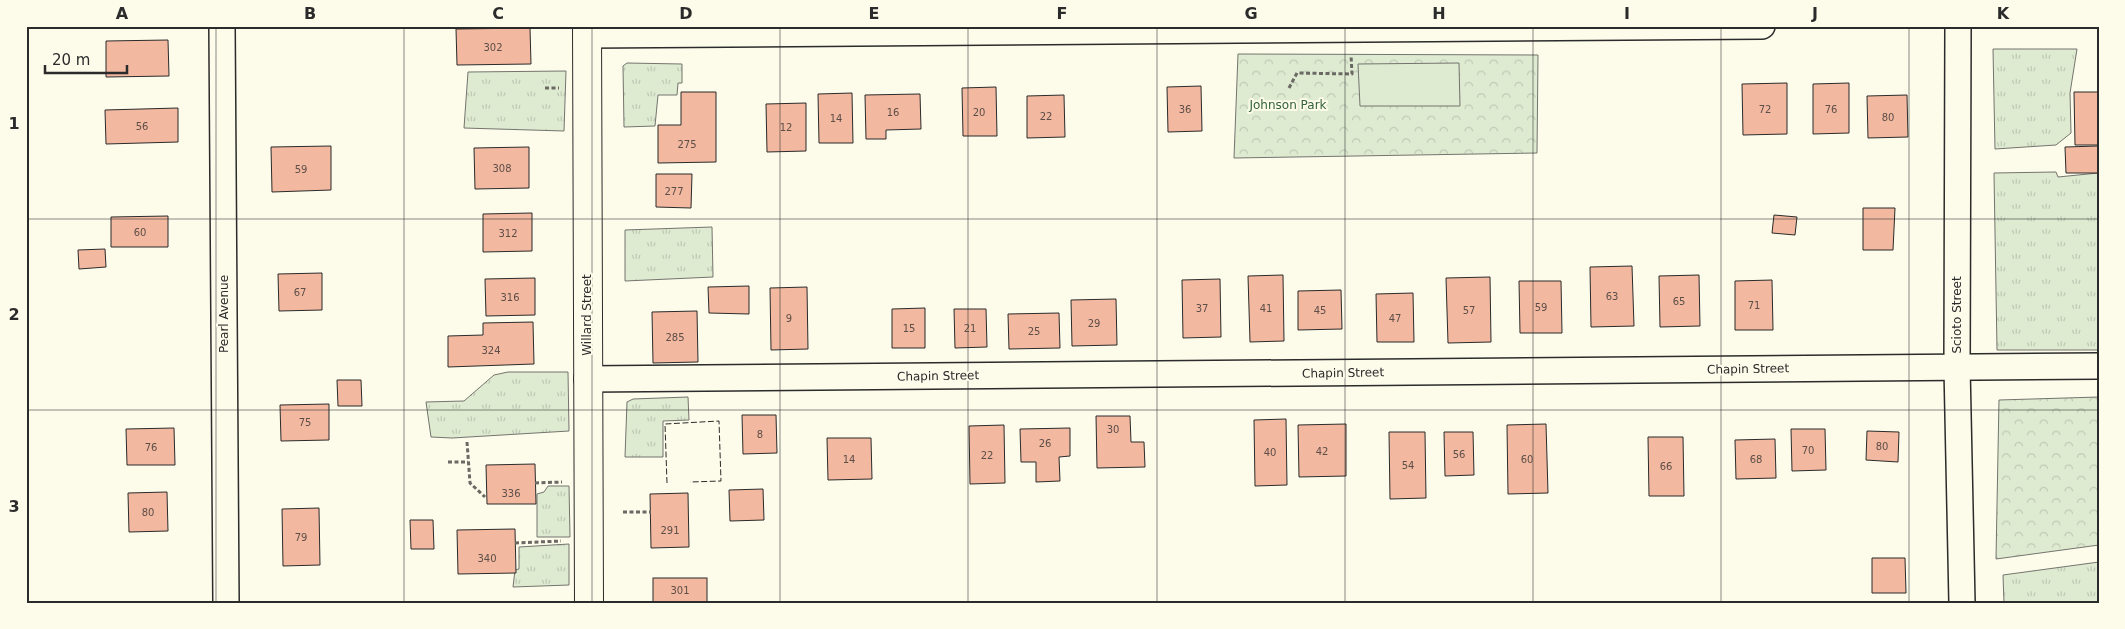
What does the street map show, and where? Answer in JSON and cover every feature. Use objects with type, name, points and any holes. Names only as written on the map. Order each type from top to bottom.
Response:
[{"type":"street","name":"Pearl Avenue","points":[[222,26],[226,603]]},
{"type":"street","points":[[586,31],[1762,26]]},
{"type":"street","name":"Scioto Street","points":[[1958,26],[1957,367],[1962,603]]},
{"type":"street","name":"Willard Street","points":[[586,31],[589,603]]},
{"type":"street","name":"Chapin Street","points":[[588,380],[2099,366]]},
{"type":"path","points":[[1290,88],[1297,73],[1352,74],[1350,29]]},
{"type":"path","points":[[468,442],[470,484],[486,497]]},
{"type":"path","points":[[448,462],[468,462]]},
{"type":"path","points":[[535,483],[571,482]]},
{"type":"path","points":[[622,512],[651,512]]},
{"type":"path","points":[[515,543],[562,541]]},
{"type":"green space","points":[[1993,49],[2077,49],[2070,93],[2071,133],[2056,145],[1995,149]]},
{"type":"green space","name":"Johnson Park","points":[[1238,54],[1538,55],[1537,153],[1234,158]]},
{"type":"green space","points":[[627,63],[682,64],[682,83],[678,83],[677,95],[658,95],[655,126],[624,127],[623,66]]},
{"type":"green space","points":[[1459,63],[1460,106],[1360,106],[1358,64]]},
{"type":"green space","points":[[566,71],[564,131],[464,128],[468,72]]},
{"type":"green space","points":[[2056,172],[2058,177],[2098,173],[2099,350],[1997,350],[1994,173]]},
{"type":"green space","points":[[712,227],[713,277],[625,281],[625,230]]},
{"type":"green space","points":[[508,372],[568,372],[569,431],[452,438],[431,437],[426,402],[464,401],[494,375]]},
{"type":"green space","points":[[688,397],[689,420],[663,421],[663,457],[625,457],[627,402],[633,399]]},
{"type":"green space","points":[[2099,397],[2099,545],[1996,559],[1999,400]]},
{"type":"green space","points":[[548,486],[569,486],[570,537],[537,537],[537,494],[544,492]]},
{"type":"green space","points":[[569,544],[569,585],[513,587],[515,570],[519,569],[519,547]]},
{"type":"green space","points":[[2099,562],[2099,603],[2004,603],[2003,575]]},
{"type":"building","points":[[530,28],[531,64],[457,65],[456,29]]},
{"type":"building","points":[[168,40],[169,76],[106,77],[106,41]]},
{"type":"building","points":[[1787,83],[1787,134],[1743,135],[1742,84]]},
{"type":"building","points":[[1849,83],[1849,133],[1813,134],[1813,84]]},
{"type":"building","points":[[1201,86],[1202,131],[1168,132],[1167,87]]},
{"type":"building","points":[[996,87],[997,136],[963,136],[962,88]]},
{"type":"building","points":[[681,92],[716,92],[716,162],[658,163],[658,125],[681,125]]},
{"type":"building","points":[[2074,92],[2099,92],[2099,145],[2075,145]]},
{"type":"building","points":[[852,93],[853,143],[819,143],[818,94]]},
{"type":"building","points":[[920,94],[921,129],[886,130],[886,139],[866,139],[865,95]]},
{"type":"building","points":[[1064,95],[1065,137],[1027,138],[1027,96]]},
{"type":"building","points":[[1907,95],[1908,137],[1868,138],[1867,96]]},
{"type":"building","points":[[806,103],[806,151],[767,152],[766,104]]},
{"type":"building","points":[[178,108],[178,142],[106,144],[105,110]]},
{"type":"building","points":[[331,146],[331,190],[272,192],[271,147]]},
{"type":"building","points":[[2098,146],[2098,173],[2066,173],[2065,147]]},
{"type":"building","points":[[529,147],[529,188],[475,189],[474,148]]},
{"type":"building","points":[[656,174],[692,174],[691,208],[656,207]]},
{"type":"building","points":[[1863,208],[1895,208],[1893,250],[1863,250]]},
{"type":"building","points":[[532,213],[532,251],[483,252],[483,214]]},
{"type":"building","points":[[1774,215],[1797,217],[1795,235],[1772,233]]},
{"type":"building","points":[[168,216],[168,247],[111,247],[111,217]]},
{"type":"building","points":[[105,249],[106,267],[79,269],[78,250]]},
{"type":"building","points":[[1632,266],[1634,326],[1591,327],[1590,267]]},
{"type":"building","points":[[322,273],[322,310],[279,311],[278,274]]},
{"type":"building","points":[[1283,275],[1284,341],[1250,342],[1248,276]]},
{"type":"building","points":[[1699,275],[1700,326],[1660,327],[1659,276]]},
{"type":"building","points":[[1490,277],[1491,342],[1448,343],[1446,278]]},
{"type":"building","points":[[535,278],[535,315],[486,316],[485,279]]},
{"type":"building","points":[[1220,279],[1221,337],[1183,338],[1182,280]]},
{"type":"building","points":[[1772,280],[1773,330],[1735,330],[1735,281]]},
{"type":"building","points":[[1519,281],[1561,281],[1562,333],[1520,333]]},
{"type":"building","points":[[749,286],[749,314],[709,313],[708,287]]},
{"type":"building","points":[[807,287],[808,349],[771,350],[770,288]]},
{"type":"building","points":[[1341,290],[1342,329],[1298,330],[1298,291]]},
{"type":"building","points":[[1413,293],[1414,342],[1377,342],[1376,294]]},
{"type":"building","points":[[1116,299],[1117,345],[1072,346],[1071,300]]},
{"type":"building","points":[[925,308],[925,348],[892,348],[892,309]]},
{"type":"building","points":[[954,309],[986,309],[987,347],[955,348]]},
{"type":"building","points":[[697,311],[698,362],[653,363],[652,312]]},
{"type":"building","points":[[1059,313],[1060,348],[1009,349],[1008,314]]},
{"type":"building","points":[[533,322],[534,364],[448,367],[448,336],[483,335],[483,323]]},
{"type":"building","points":[[337,380],[361,380],[362,406],[338,406]]},
{"type":"building","points":[[329,404],[329,440],[281,441],[280,405]]},
{"type":"building","points":[[742,415],[776,415],[777,453],[743,454]]},
{"type":"building","points":[[1096,416],[1130,416],[1131,442],[1144,442],[1145,467],[1097,468]]},
{"type":"building","points":[[1286,419],[1287,485],[1255,486],[1254,420]]},
{"type":"building","points":[[1346,424],[1346,476],[1299,477],[1298,425]]},
{"type":"building","points":[[1546,424],[1548,493],[1508,494],[1507,425]]},
{"type":"building","points":[[1004,425],[1005,483],[970,484],[969,426]]},
{"type":"building","points":[[174,428],[175,465],[127,465],[126,429]]},
{"type":"building","points":[[1070,428],[1070,456],[1059,457],[1060,481],[1036,482],[1036,462],[1021,462],[1020,429]]},
{"type":"building","points":[[1791,429],[1825,429],[1826,470],[1792,471]]},
{"type":"building","points":[[1867,431],[1899,432],[1898,462],[1866,460]]},
{"type":"building","points":[[1389,432],[1425,432],[1426,498],[1390,499]]},
{"type":"building","points":[[1444,432],[1473,432],[1474,475],[1445,476]]},
{"type":"building","points":[[1648,437],[1683,437],[1684,496],[1649,496]]},
{"type":"building","points":[[827,438],[871,438],[872,479],[828,480]]},
{"type":"building","points":[[1775,439],[1776,478],[1736,479],[1735,440]]},
{"type":"building","points":[[535,464],[536,504],[487,504],[486,465]]},
{"type":"building","points":[[763,489],[764,520],[730,521],[729,490]]},
{"type":"building","points":[[167,492],[168,531],[129,532],[128,493]]},
{"type":"building","points":[[688,493],[689,547],[651,548],[650,494]]},
{"type":"building","points":[[319,508],[320,565],[283,566],[282,509]]},
{"type":"building","points":[[410,520],[433,520],[434,549],[411,549]]},
{"type":"building","points":[[515,529],[516,573],[458,574],[457,530]]},
{"type":"building","points":[[1872,558],[1905,558],[1906,593],[1872,593]]},
{"type":"building","points":[[653,578],[707,578],[707,603],[653,603]]},
{"type":"fence","points":[[667,483],[665,424],[719,421],[721,481],[690,482]]}]
